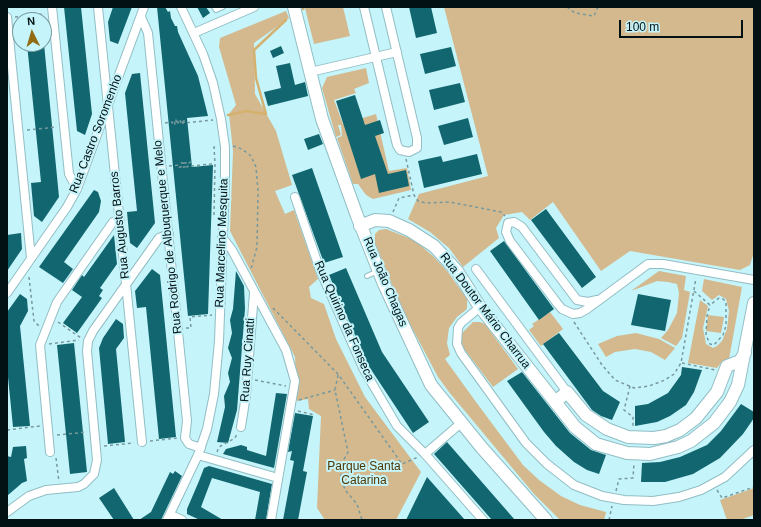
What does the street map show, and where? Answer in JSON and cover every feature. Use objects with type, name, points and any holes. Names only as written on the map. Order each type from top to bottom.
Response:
[{"type":"street","name":"Rua Augusto Barros","points":[[98,7],[142,442]]},
{"type":"street","name":"Rua Castro Soromenho","points":[[7,293],[67,207],[77,189],[144,7]]},
{"type":"street","name":"Rua Marcelino Mesquita","points":[[169,517],[199,452],[207,429],[214,394],[219,315],[225,147],[221,119],[212,83],[194,33],[181,7]]},
{"type":"street","points":[[194,33],[243,9],[254,7]]},
{"type":"street","name":"Rua João Chagas","points":[[294,7],[322,118],[360,226],[431,385],[546,520]]},
{"type":"street","points":[[364,7],[397,145],[400,150],[409,152],[417,148],[418,142],[386,7]]},
{"type":"street","points":[[53,10],[69,174],[77,189]]},
{"type":"street","points":[[7,17],[31,258]]},
{"type":"street","name":"Rua Rodrigo de Albuquerque e Melo","points":[[141,17],[148,33],[187,421],[185,438],[189,444],[199,452]]},
{"type":"street","points":[[310,72],[397,52]]},
{"type":"street","name":"Rua Quirino da Fonseca","points":[[295,197],[320,270],[363,368],[397,426],[425,454],[483,520]]},
{"type":"street","name":"Rua Doutor Mário Charrua","points":[[360,226],[375,220],[389,221],[420,236],[445,256],[457,271],[480,307],[575,427],[596,444],[616,451],[635,454],[650,454],[678,447],[704,432],[714,423],[735,393],[745,353],[754,303]]},
{"type":"street","points":[[53,453],[48,435],[40,345],[57,302],[113,222],[120,221]]},
{"type":"street","points":[[597,300],[577,300],[522,227],[518,223],[510,222],[506,225],[510,241],[557,303],[568,312],[580,313],[648,264],[663,264],[754,280]]},
{"type":"street","points":[[7,512],[29,496],[46,490],[78,487],[84,484],[94,474],[97,460],[87,345],[93,330],[159,238],[168,234]]},
{"type":"street","points":[[222,238],[232,250],[286,350],[291,363],[294,387],[271,520]]},
{"type":"street","name":"Rua Doutor Mário Charrua","points":[[476,269],[575,404],[586,415],[607,429],[634,437],[654,438],[666,436],[680,430],[689,424],[713,399],[726,369]]},
{"type":"street","name":"Rua Ruy Cinatti","points":[[241,427],[248,378],[254,293]]},
{"type":"street","points":[[480,307],[461,323],[458,328],[457,344],[461,353],[526,443],[560,476],[574,485],[614,499],[642,502],[663,500],[689,494],[714,483],[733,471],[754,450]]},
{"type":"street","points":[[726,369],[740,361],[745,353]]},
{"type":"street","points":[[726,369],[736,369],[740,376]]},
{"type":"street","points":[[555,402],[567,392]]},
{"type":"street","points":[[564,414],[575,404]]},
{"type":"street","points":[[425,454],[462,423]]},
{"type":"street","points":[[199,452],[278,478]]},
{"type":"street","points":[[169,517],[182,520]]},
{"type":"lane","points":[[214,7],[216,10],[222,7]]},
{"type":"lane","points":[[367,276],[379,271]]},
{"type":"path","points":[[567,7],[575,13],[594,16],[598,7]]},
{"type":"path","points":[[7,17],[53,10]]},
{"type":"path","points":[[172,122],[173,125],[175,124],[174,120],[176,120],[177,124],[178,120],[180,120],[181,124],[183,124],[182,120],[184,120],[184,123],[221,119]]},
{"type":"path","points":[[18,131],[64,126]]},
{"type":"path","points":[[232,146],[242,149],[251,156],[256,167],[258,191],[257,247],[254,262],[246,278]]},
{"type":"path","points":[[215,147],[214,216],[223,216]]},
{"type":"path","points":[[404,152],[414,195],[418,201],[426,203],[450,202],[501,212],[510,222]]},
{"type":"path","points":[[179,165],[179,167],[181,167],[181,163],[183,163],[183,167],[185,167],[184,163],[187,163],[187,166],[189,166],[189,162],[191,166],[212,164]]},
{"type":"path","points":[[389,221],[399,198],[414,195]]},
{"type":"path","points":[[568,312],[602,365],[615,380],[634,388],[650,386],[665,380],[674,374],[681,363],[698,270]]},
{"type":"path","points":[[30,278],[34,321],[44,332]]},
{"type":"path","points":[[694,292],[710,305]]},
{"type":"path","points":[[719,298],[723,299],[727,310],[723,335],[714,345],[710,344],[706,335],[706,316],[710,305],[719,298]]},
{"type":"path","points":[[271,306],[282,315],[338,374],[402,464],[425,454]]},
{"type":"path","points":[[191,328],[190,317],[219,315]]},
{"type":"path","points":[[40,345],[84,340],[50,317]]},
{"type":"path","points":[[681,363],[726,369]]},
{"type":"path","points":[[338,374],[335,390],[348,452],[343,461],[341,476],[345,490],[356,504],[362,520]]},
{"type":"path","points":[[248,378],[294,387]]},
{"type":"path","points":[[630,386],[624,410],[633,417],[634,437]]},
{"type":"path","points":[[291,406],[319,393],[335,390]]},
{"type":"path","points":[[291,406],[315,414]]},
{"type":"path","points":[[7,430],[47,425]]},
{"type":"path","points":[[48,435],[94,431]]},
{"type":"path","points":[[219,447],[235,438]]},
{"type":"path","points":[[53,453],[59,489]]},
{"type":"path","points":[[609,520],[619,479],[633,478],[635,454]]},
{"type":"path","points":[[714,483],[722,498],[754,487]]},
{"type":"green space","points":[[343,7],[350,36],[314,44],[305,8]]},
{"type":"green space","points":[[444,7],[754,7],[754,252],[750,265],[740,270],[630,251],[601,271],[553,202],[530,220],[522,212],[504,215],[496,228],[499,238],[463,267],[449,248],[430,232],[408,219],[419,194],[488,176]]},
{"type":"green space","name":"Parque Santa Catarina","points":[[286,11],[289,18],[254,43],[255,94],[276,131],[292,185],[275,191],[285,214],[294,210],[318,279],[309,287],[311,298],[324,304],[336,339],[365,397],[421,472],[396,520],[325,520],[317,508],[321,416],[309,409],[308,399],[297,401],[295,357],[230,231],[233,151],[229,114],[236,105],[219,47],[220,38]]},
{"type":"green space","points":[[366,68],[369,83],[354,89],[356,93],[334,100],[343,124],[376,114],[389,171],[407,168],[411,190],[373,199],[366,195],[358,184],[353,184],[337,138],[342,136],[341,125],[338,125],[341,135],[336,137],[322,88],[327,77]]},
{"type":"green space","points":[[386,229],[414,240],[433,256],[448,272],[467,299],[467,309],[457,317],[449,328],[447,343],[450,355],[445,359],[523,465],[539,480],[561,496],[580,505],[606,512],[604,520],[560,520],[534,494],[449,392],[438,377],[403,311],[375,243],[375,234],[379,230]]},
{"type":"green space","points":[[659,271],[686,276],[684,290],[690,292],[682,338],[676,346],[661,338],[668,330],[677,313],[679,293],[677,284],[657,281],[631,291]]},
{"type":"green space","points":[[704,279],[742,287],[729,359],[721,363],[717,368],[688,363],[700,300],[708,306],[703,328],[706,344],[713,348],[717,346],[722,341],[727,329],[729,311],[726,299],[719,295],[712,300],[702,291]]},
{"type":"green space","points":[[550,312],[563,329],[541,346],[529,330],[534,326],[532,324]]},
{"type":"green space","points":[[708,315],[724,317],[721,333],[706,331]]},
{"type":"green space","points":[[473,322],[485,324],[518,369],[493,387],[462,346],[462,333]]},
{"type":"green space","points":[[636,333],[659,339],[675,348],[665,360],[651,352],[635,349],[615,352],[606,357],[598,344],[617,336]]},
{"type":"green space","points":[[754,488],[754,515],[740,520],[727,520],[720,500]]},
{"type":"building","points":[[64,7],[81,7],[92,114],[85,135],[77,131]]},
{"type":"building","points":[[113,7],[132,7],[118,44],[110,41],[108,22]]},
{"type":"building","points":[[157,7],[165,7],[168,12],[170,11],[171,18],[175,26],[177,26],[178,32],[198,76],[208,116],[187,118],[192,167],[213,165],[208,314],[188,316]]},
{"type":"building","points":[[197,7],[206,7],[210,13],[203,18]]},
{"type":"building","points":[[409,7],[431,7],[437,33],[416,38]]},
{"type":"building","points":[[281,46],[284,53],[273,58],[270,51]]},
{"type":"building","points":[[451,47],[456,66],[425,74],[420,54]]},
{"type":"building","points":[[28,52],[45,52],[59,197],[42,222],[34,216],[31,183],[41,182]]},
{"type":"building","points":[[290,63],[295,85],[305,82],[308,96],[268,106],[264,92],[281,88],[276,66]]},
{"type":"building","points":[[140,73],[155,223],[137,248],[130,243],[127,212],[137,211],[125,93],[132,74]]},
{"type":"building","points":[[460,83],[465,102],[434,110],[429,90]]},
{"type":"building","points":[[355,95],[365,125],[380,120],[384,133],[375,136],[388,174],[406,170],[409,186],[379,193],[375,174],[361,179],[336,101]]},
{"type":"building","points":[[468,118],[473,137],[444,145],[438,126]]},
{"type":"building","points":[[319,134],[323,144],[308,150],[304,139]]},
{"type":"building","points":[[477,154],[482,174],[424,188],[418,161],[441,156],[443,162]]},
{"type":"building","points":[[312,168],[343,257],[324,263],[292,175]]},
{"type":"building","points":[[94,190],[98,192],[101,201],[99,212],[64,262],[73,269],[63,283],[39,267]]},
{"type":"building","points":[[546,209],[596,277],[582,288],[531,220]]},
{"type":"building","points":[[21,233],[22,249],[7,271],[7,235]]},
{"type":"building","points":[[114,235],[117,264],[100,288],[103,290],[99,296],[102,298],[77,333],[63,323],[82,297],[72,290],[82,275],[84,277]]},
{"type":"building","points":[[504,241],[554,309],[539,320],[490,251]]},
{"type":"building","points":[[346,268],[382,352],[429,422],[413,433],[368,365],[329,275]]},
{"type":"building","points":[[152,269],[160,275],[176,437],[159,439],[146,307],[137,308],[135,291]]},
{"type":"building","points":[[236,271],[244,286],[245,309],[237,410],[228,443],[217,442],[225,407],[224,396],[230,382],[228,373],[232,358],[228,348],[232,333],[230,320],[233,309]]},
{"type":"building","points":[[20,294],[27,299],[28,311],[20,326],[30,426],[13,427],[7,367],[7,312]]},
{"type":"building","points":[[638,294],[671,300],[665,331],[631,325]]},
{"type":"building","points":[[116,319],[123,324],[124,338],[116,349],[125,442],[108,444],[99,348],[103,338]]},
{"type":"building","points":[[559,333],[603,391],[620,402],[612,420],[601,416],[592,410],[543,344]]},
{"type":"building","points":[[74,343],[87,472],[70,474],[57,345]]},
{"type":"building","points":[[682,367],[702,370],[694,392],[686,405],[670,416],[657,422],[635,426],[635,406],[648,404],[668,393],[681,375]]},
{"type":"building","points":[[522,372],[570,433],[591,450],[606,455],[599,474],[587,470],[574,462],[556,446],[544,432],[507,381]]},
{"type":"building","points":[[276,393],[287,394],[274,468],[223,454],[226,449],[241,445],[247,447],[247,450],[266,456]]},
{"type":"building","points":[[741,404],[754,412],[754,418],[743,434],[720,458],[693,474],[665,482],[641,482],[642,463],[660,462],[680,457],[707,445],[721,431]]},
{"type":"building","points":[[295,413],[313,416],[303,471],[307,472],[298,520],[283,520],[294,461],[290,460],[292,451],[288,452]]},
{"type":"building","points":[[447,442],[515,520],[492,520],[434,454]]},
{"type":"building","points":[[26,446],[27,458],[24,459],[27,481],[22,483],[7,496],[7,456],[11,457],[13,447]]},
{"type":"building","points":[[209,466],[272,484],[266,520],[255,520],[260,492],[212,478],[201,507],[223,520],[200,520],[187,514],[187,509],[204,468]]},
{"type":"building","points":[[175,471],[182,476],[161,520],[139,520],[151,512],[170,472],[173,474]]},
{"type":"building","points":[[427,477],[465,520],[406,520]]},
{"type":"building","points":[[114,488],[134,520],[114,520],[99,498]]},
{"type":"waterway","points":[[228,115],[246,111],[266,114],[256,78],[254,50],[286,20]]}]
